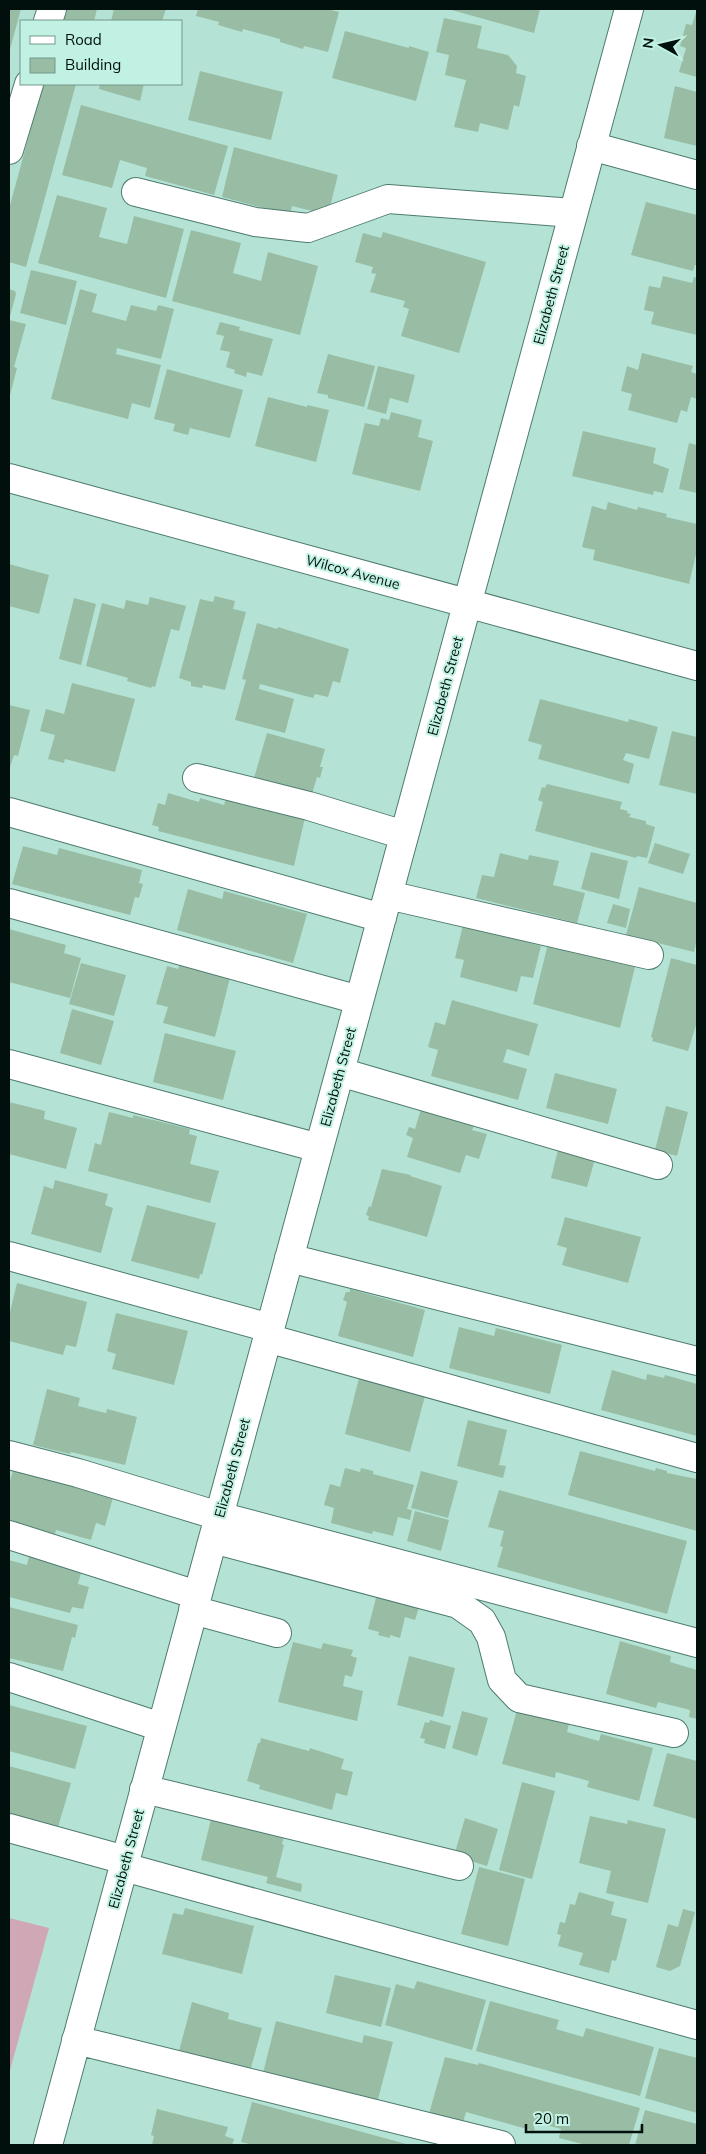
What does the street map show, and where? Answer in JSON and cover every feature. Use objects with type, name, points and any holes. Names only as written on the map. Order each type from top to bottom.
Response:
[{"type":"street","name":"Elizabeth Street","points":[[48,2145],[629,9]]},
{"type":"street","points":[[9,150],[29,85]]},
{"type":"street","points":[[591,146],[697,175]]},
{"type":"street","points":[[136,192],[255,222],[308,228],[388,199],[573,213]]},
{"type":"street","name":"Wilcox Avenue","points":[[9,478],[697,666]]},
{"type":"street","points":[[197,778],[309,806],[404,835]]},
{"type":"street","points":[[9,812],[385,906],[649,955]]},
{"type":"street","points":[[9,903],[359,1000]]},
{"type":"street","points":[[9,1064],[319,1148]]},
{"type":"street","points":[[340,1072],[658,1166]]},
{"type":"street","points":[[9,1256],[697,1458]]},
{"type":"street","points":[[289,1258],[697,1361]]},
{"type":"street","points":[[9,1455],[78,1473],[216,1528],[458,1604],[482,1621],[491,1637],[502,1680],[519,1698],[674,1733]]},
{"type":"street","points":[[216,1528],[697,1643]]},
{"type":"street","points":[[9,1535],[277,1634]]},
{"type":"street","points":[[9,1677],[162,1727]]},
{"type":"street","points":[[144,1789],[459,1866]]},
{"type":"street","points":[[9,1828],[124,1863],[697,2025]]},
{"type":"street","points":[[76,2040],[501,2145]]},
{"type":"shaded area","points":[[9,1918],[49,1928],[9,2074]]},
{"type":"building","points":[[9,9],[21,9],[9,53]]},
{"type":"building","points":[[63,9],[97,9],[94,20],[60,20]]},
{"type":"building","points":[[114,9],[166,9],[162,20],[111,20]]},
{"type":"building","points":[[198,9],[327,9],[339,12],[328,52],[304,46],[303,49],[280,42],[280,39],[243,29],[242,32],[218,25],[219,22],[196,16]]},
{"type":"building","points":[[448,9],[540,9],[534,33]]},
{"type":"building","points":[[697,9],[697,77],[679,72],[686,48],[680,46],[686,24],[692,25]]},
{"type":"building","points":[[444,18],[482,26],[477,48],[508,55],[517,66],[516,73],[526,76],[519,107],[514,105],[508,130],[480,123],[478,132],[454,127],[466,80],[445,75],[449,55],[436,52]]},
{"type":"building","points":[[345,31],[429,52],[416,101],[332,78]]},
{"type":"building","points":[[200,71],[283,92],[271,140],[188,120]]},
{"type":"building","points":[[43,85],[76,85],[26,267],[9,262],[9,209]]},
{"type":"building","points":[[100,85],[144,85],[140,101],[99,89]]},
{"type":"building","points":[[675,86],[697,92],[697,146],[664,138]]},
{"type":"building","points":[[81,105],[228,146],[214,195],[145,176],[147,168],[120,160],[112,188],[62,175]]},
{"type":"building","points":[[234,147],[338,175],[328,215],[292,206],[290,215],[222,197]]},
{"type":"building","points":[[57,195],[107,208],[99,237],[127,244],[134,216],[184,229],[166,298],[38,263]]},
{"type":"building","points":[[646,202],[697,215],[697,265],[695,265],[693,271],[631,255]]},
{"type":"building","points":[[191,230],[241,243],[233,273],[261,281],[268,252],[318,266],[300,335],[172,301]]},
{"type":"building","points":[[383,232],[486,262],[459,353],[401,336],[409,309],[403,307],[405,301],[370,292],[376,274],[371,273],[373,267],[355,262],[363,233],[381,238]]},
{"type":"building","points":[[31,270],[77,281],[66,325],[20,313]]},
{"type":"building","points":[[663,276],[692,283],[694,277],[697,278],[697,335],[651,324],[654,312],[644,310],[649,286],[660,288]]},
{"type":"building","points":[[9,289],[15,291],[16,294],[9,320]]},
{"type":"building","points":[[80,289],[97,294],[92,312],[126,321],[131,305],[156,311],[158,305],[174,309],[161,359],[117,348],[116,354],[161,365],[150,408],[132,403],[128,419],[51,399]]},
{"type":"building","points":[[9,320],[26,324],[14,367],[17,368],[9,399]]},
{"type":"building","points":[[220,322],[240,327],[239,330],[273,339],[262,376],[247,372],[246,377],[234,373],[235,370],[226,367],[230,352],[220,350],[224,336],[216,334]]},
{"type":"building","points":[[642,353],[693,366],[691,372],[697,374],[697,399],[691,397],[687,412],[681,410],[677,423],[628,410],[632,394],[621,391],[627,366],[638,370]]},
{"type":"building","points":[[328,354],[375,366],[364,407],[328,398],[328,395],[317,393]]},
{"type":"building","points":[[378,366],[415,375],[408,403],[390,398],[386,414],[367,409]]},
{"type":"building","points":[[167,369],[243,390],[230,438],[190,428],[188,435],[173,431],[175,424],[154,419]]},
{"type":"building","points":[[268,397],[307,407],[307,405],[329,410],[316,462],[255,446]]},
{"type":"building","points":[[391,412],[422,420],[418,437],[433,441],[420,491],[352,474],[365,423],[379,426],[381,418],[389,420]]},
{"type":"building","points":[[583,431],[656,448],[653,463],[669,469],[663,493],[654,491],[653,495],[572,476]]},
{"type":"building","points":[[689,443],[697,445],[697,493],[679,489]]},
{"type":"building","points":[[608,502],[637,510],[638,507],[667,514],[666,517],[697,524],[697,550],[689,584],[593,560],[595,550],[582,547],[592,506],[606,510]]},
{"type":"building","points":[[9,564],[49,575],[39,614],[9,606]]},
{"type":"building","points":[[215,596],[235,601],[233,609],[246,612],[225,690],[203,685],[202,688],[191,686],[191,682],[179,678],[200,599],[213,602]]},
{"type":"building","points":[[150,597],[186,606],[179,631],[171,629],[155,687],[152,686],[151,688],[127,681],[128,678],[86,666],[102,603],[124,609],[126,600],[148,605]]},
{"type":"building","points":[[74,598],[96,604],[81,665],[59,659]]},
{"type":"building","points":[[257,623],[277,629],[278,627],[349,649],[340,683],[333,681],[328,697],[315,694],[313,698],[260,684],[259,689],[294,699],[285,733],[235,720],[246,680],[242,679]]},
{"type":"building","points":[[72,683],[135,699],[115,772],[65,759],[64,763],[48,759],[55,735],[40,731],[46,709],[64,714]]},
{"type":"building","points":[[540,699],[628,722],[629,719],[658,727],[649,759],[626,753],[623,760],[634,764],[629,784],[538,759],[542,745],[528,741]]},
{"type":"building","points":[[9,705],[30,710],[18,756],[14,755],[9,770]]},
{"type":"building","points":[[672,731],[697,737],[697,794],[659,785]]},
{"type":"building","points":[[267,733],[325,749],[320,767],[323,767],[320,778],[317,777],[312,794],[254,778]]},
{"type":"building","points":[[547,784],[622,802],[620,809],[628,811],[627,813],[631,814],[629,817],[646,821],[646,824],[655,827],[647,858],[637,856],[636,858],[535,831],[543,802],[538,800],[542,787],[545,788]]},
{"type":"building","points":[[228,792],[306,813],[294,866],[158,831],[159,827],[152,825],[158,803],[165,805],[168,793],[199,802],[200,798],[224,805]]},
{"type":"building","points":[[655,843],[690,854],[683,874],[648,863]]},
{"type":"building","points":[[23,846],[57,855],[59,848],[142,870],[139,883],[143,884],[139,898],[135,897],[130,915],[12,884]]},
{"type":"building","points":[[591,852],[628,861],[619,899],[581,889]]},
{"type":"building","points":[[500,853],[528,860],[529,855],[559,861],[553,885],[585,893],[577,923],[476,898],[482,875],[494,877]]},
{"type":"building","points":[[639,887],[697,903],[697,939],[694,952],[626,935]]},
{"type":"building","points":[[188,889],[222,899],[224,891],[307,914],[293,963],[177,930]]},
{"type":"building","points":[[613,904],[630,909],[626,928],[607,923]]},
{"type":"building","points":[[463,925],[541,946],[533,978],[521,976],[517,992],[460,977],[464,960],[455,958]]},
{"type":"building","points":[[9,929],[66,945],[64,953],[81,958],[70,998],[9,982]]},
{"type":"building","points":[[549,940],[636,963],[620,1028],[533,1004]]},
{"type":"building","points":[[671,958],[697,965],[697,1022],[688,1051],[652,1041],[653,1038],[651,1037]]},
{"type":"building","points":[[181,960],[231,974],[215,1037],[163,1023],[168,1007],[156,1004],[167,966],[178,969]]},
{"type":"building","points":[[81,963],[126,975],[114,1016],[69,1004]]},
{"type":"building","points":[[452,1000],[538,1024],[529,1056],[507,1049],[503,1062],[527,1069],[518,1100],[431,1076],[438,1050],[428,1047],[435,1022],[445,1025]]},
{"type":"building","points":[[72,1009],[114,1021],[101,1065],[60,1053]]},
{"type":"building","points":[[165,1033],[236,1051],[223,1100],[153,1082]]},
{"type":"building","points":[[555,1073],[617,1089],[608,1124],[546,1108]]},
{"type":"building","points":[[9,1102],[45,1111],[44,1119],[77,1128],[66,1169],[9,1154]]},
{"type":"building","points":[[666,1106],[688,1112],[677,1156],[655,1150]]},
{"type":"building","points":[[421,1109],[475,1124],[472,1130],[487,1134],[479,1159],[466,1155],[460,1173],[407,1157],[413,1138],[406,1135],[409,1127],[415,1129]]},
{"type":"building","points":[[109,1112],[133,1118],[133,1115],[190,1129],[189,1134],[197,1136],[190,1164],[219,1171],[210,1203],[88,1171],[95,1143],[101,1145]]},
{"type":"building","points":[[558,1150],[595,1159],[587,1187],[551,1178]]},
{"type":"building","points":[[382,1169],[411,1175],[442,1186],[427,1237],[368,1220],[369,1216],[366,1215],[369,1206],[371,1207]]},
{"type":"building","points":[[55,1180],[108,1194],[105,1205],[113,1208],[101,1253],[31,1234],[44,1186],[53,1189]]},
{"type":"building","points":[[147,1205],[216,1223],[202,1275],[200,1274],[199,1279],[131,1261]]},
{"type":"building","points":[[565,1217],[641,1237],[628,1283],[562,1265],[567,1248],[557,1245]]},
{"type":"building","points":[[17,1283],[87,1302],[76,1347],[66,1345],[63,1355],[9,1341],[9,1316]]},
{"type":"building","points":[[350,1289],[425,1310],[413,1357],[338,1336],[347,1302],[343,1300],[346,1292],[350,1292]]},
{"type":"building","points":[[116,1313],[188,1331],[174,1385],[112,1369],[116,1354],[107,1351]]},
{"type":"building","points":[[459,1327],[494,1336],[496,1328],[562,1345],[550,1394],[449,1368]]},
{"type":"building","points":[[372,1370],[425,1396],[410,1452],[345,1434],[359,1378],[369,1381]]},
{"type":"building","points":[[612,1370],[646,1380],[647,1374],[664,1378],[665,1375],[697,1384],[697,1436],[601,1410]]},
{"type":"building","points":[[47,1389],[80,1398],[78,1406],[106,1413],[107,1409],[137,1417],[125,1465],[33,1445]]},
{"type":"building","points":[[468,1420],[507,1430],[499,1465],[506,1466],[503,1478],[457,1466]]},
{"type":"building","points":[[580,1451],[655,1471],[656,1468],[667,1471],[667,1473],[697,1479],[697,1531],[568,1495]]},
{"type":"building","points":[[14,1467],[114,1494],[105,1526],[96,1523],[91,1540],[56,1530],[55,1534],[9,1521],[9,1481]]},
{"type":"building","points":[[345,1468],[360,1472],[361,1468],[373,1471],[373,1474],[414,1485],[407,1509],[412,1510],[410,1520],[398,1517],[393,1536],[373,1531],[372,1534],[331,1523],[334,1508],[324,1505],[330,1484],[340,1487]]},
{"type":"building","points":[[421,1471],[458,1481],[448,1518],[411,1508]]},
{"type":"building","points":[[499,1490],[687,1541],[667,1614],[497,1567],[503,1547],[500,1546],[504,1531],[488,1527]]},
{"type":"building","points":[[415,1511],[449,1520],[441,1551],[407,1541]]},
{"type":"building","points":[[29,1556],[82,1569],[78,1584],[89,1587],[83,1609],[72,1607],[70,1613],[9,1597],[9,1560],[27,1565]]},
{"type":"building","points":[[378,1590],[421,1601],[415,1620],[405,1617],[400,1638],[390,1635],[390,1638],[378,1635],[379,1632],[368,1629]]},
{"type":"building","points":[[9,1607],[78,1625],[75,1638],[72,1637],[63,1671],[9,1658]]},
{"type":"building","points":[[620,1641],[671,1656],[670,1662],[697,1670],[697,1719],[689,1717],[690,1710],[658,1702],[656,1708],[606,1694]]},
{"type":"building","points":[[293,1642],[321,1649],[323,1643],[353,1650],[351,1656],[357,1658],[352,1677],[345,1675],[343,1686],[363,1691],[357,1721],[278,1702]]},
{"type":"building","points":[[409,1656],[455,1668],[443,1717],[397,1705]]},
{"type":"building","points":[[9,1705],[87,1726],[75,1769],[9,1751]]},
{"type":"building","points":[[517,1710],[569,1724],[567,1732],[599,1741],[601,1734],[653,1748],[639,1801],[587,1787],[589,1781],[556,1772],[555,1778],[502,1764]]},
{"type":"building","points":[[462,1711],[488,1718],[477,1756],[452,1748]]},
{"type":"building","points":[[430,1720],[451,1726],[445,1749],[424,1743],[425,1739],[420,1738],[425,1722],[429,1723]]},
{"type":"building","points":[[261,1738],[309,1751],[310,1748],[344,1759],[341,1769],[353,1772],[347,1796],[336,1793],[332,1810],[259,1789],[260,1785],[247,1781]]},
{"type":"building","points":[[667,1753],[697,1761],[697,1819],[653,1806]]},
{"type":"building","points":[[9,1766],[71,1783],[58,1827],[9,1814]]},
{"type":"building","points":[[522,1782],[555,1791],[532,1879],[499,1870]]},
{"type":"building","points":[[213,1811],[286,1829],[276,1877],[302,1884],[301,1892],[266,1883],[268,1877],[201,1860]]},
{"type":"building","points":[[590,1816],[627,1824],[628,1820],[666,1829],[648,1903],[606,1893],[611,1871],[579,1863]]},
{"type":"building","points":[[465,1818],[498,1829],[487,1866],[454,1856]]},
{"type":"building","points":[[479,1867],[525,1879],[508,1946],[461,1934]]},
{"type":"building","points":[[579,1892],[614,1902],[611,1915],[627,1919],[616,1961],[612,1960],[609,1973],[579,1965],[583,1953],[558,1946],[561,1935],[557,1934],[560,1922],[565,1923],[570,1904],[575,1905]]},
{"type":"building","points":[[185,1908],[254,1926],[242,1974],[162,1954],[173,1913],[183,1915]]},
{"type":"building","points":[[683,1909],[695,1912],[680,1966],[670,1971],[656,1967],[668,1924],[678,1927]]},
{"type":"building","points":[[335,1975],[391,1988],[381,2027],[326,2013]]},
{"type":"building","points":[[417,1981],[486,2000],[472,2050],[385,2025],[396,1984],[414,1989]]},
{"type":"building","points":[[490,2001],[559,2020],[556,2029],[583,2037],[586,2028],[654,2047],[640,2096],[476,2051]]},
{"type":"building","points":[[192,2002],[229,2013],[228,2019],[262,2028],[249,2075],[178,2055]]},
{"type":"building","points":[[276,2021],[362,2043],[364,2035],[393,2042],[376,2107],[262,2077]]},
{"type":"building","points":[[659,2048],[697,2058],[697,2113],[645,2098]]},
{"type":"building","points":[[445,2057],[478,2065],[479,2063],[640,2108],[629,2145],[586,2145],[559,2138],[561,2129],[536,2122],[534,2131],[466,2112],[461,2130],[427,2121]]},
{"type":"building","points":[[252,2102],[410,2145],[254,2145],[241,2142]]},
{"type":"building","points":[[157,2109],[228,2127],[225,2136],[234,2139],[232,2145],[152,2145],[154,2136],[151,2135]]},
{"type":"building","points":[[645,2110],[697,2124],[697,2145],[635,2145]]}]
